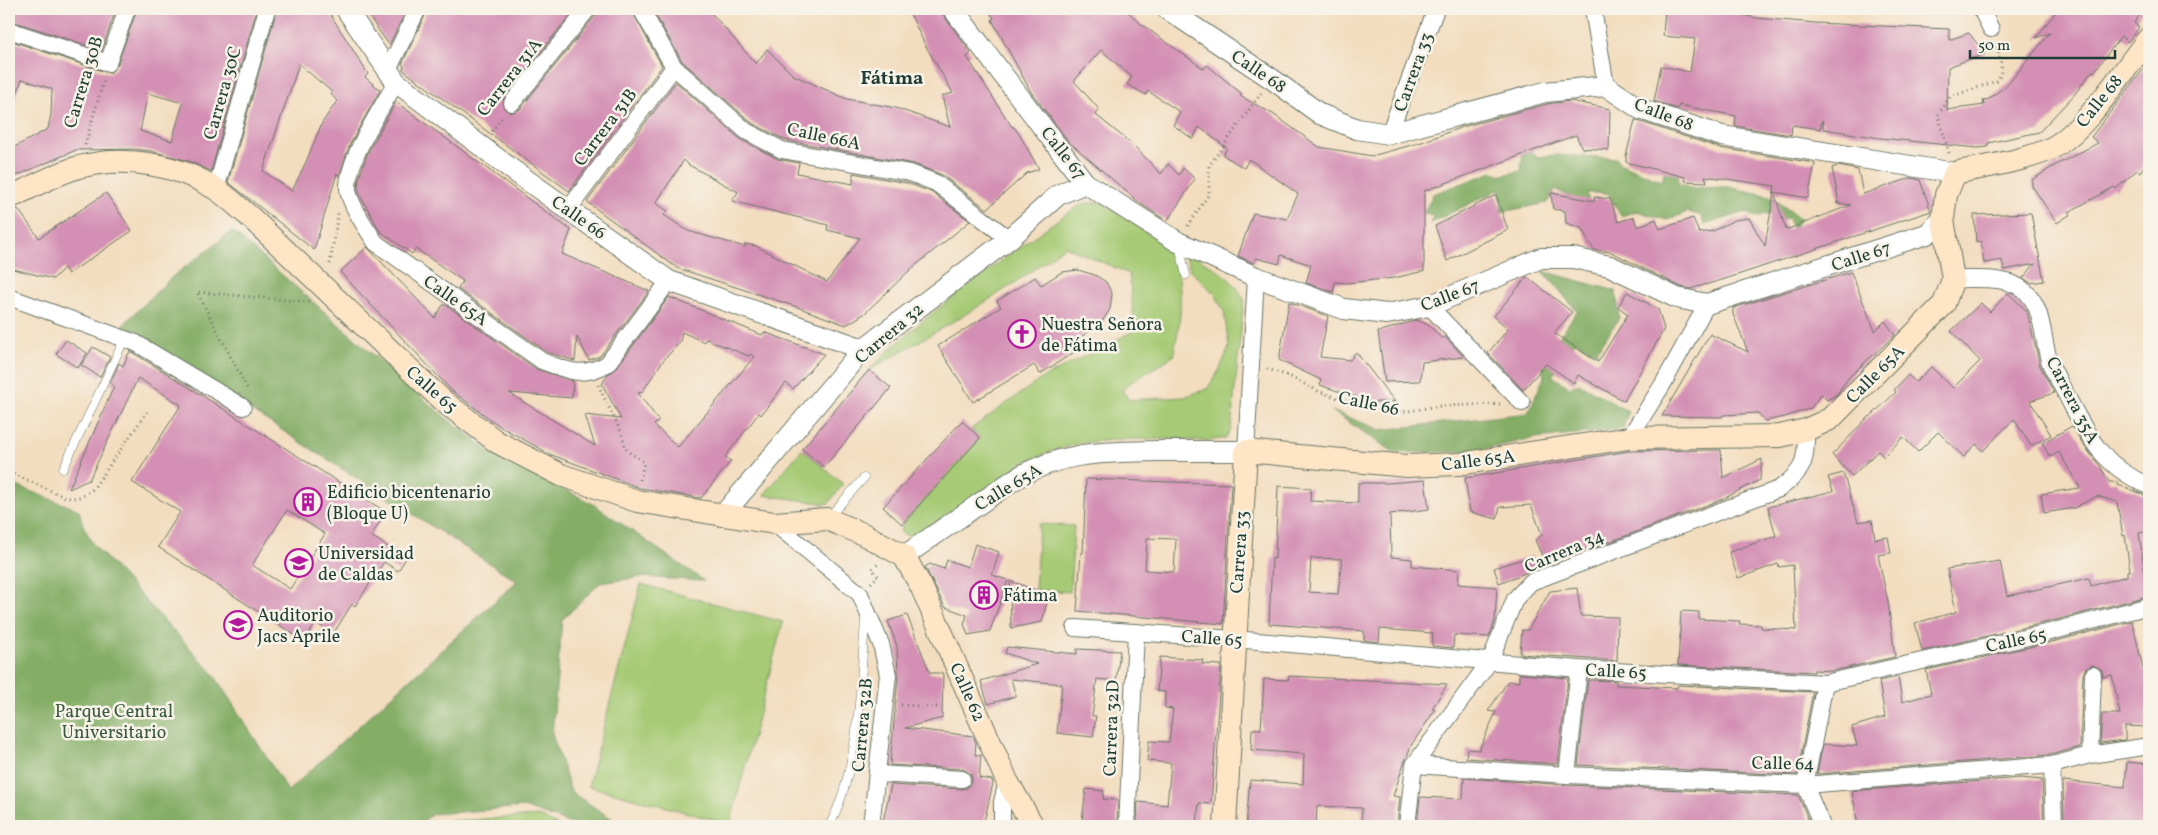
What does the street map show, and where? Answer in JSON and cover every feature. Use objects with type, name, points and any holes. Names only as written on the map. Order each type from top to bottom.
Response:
[{"type":"main road","name":"Calle 68","points":[[1955,173],[2013,160],[2049,149],[2079,128],[2149,38]]},
{"type":"main road","name":"Calle 65","points":[[9,198],[49,178],[78,167],[116,162],[147,163],[179,171],[216,189],[249,216],[443,401],[497,442],[560,475],[637,501],[774,523],[827,519],[863,534],[899,553]]},
{"type":"main road","points":[[1943,219],[1946,195],[1955,173]]},
{"type":"main road","name":"Calle 65A","points":[[1246,451],[1407,466],[1459,464],[1629,438],[1780,436],[1806,430],[1830,419],[1944,304],[1953,279],[1943,219]]},
{"type":"main road","name":"Carrera 33","points":[[1225,826],[1246,451]]},
{"type":"main road","name":"Calle 62","points":[[899,553],[921,586],[1007,781],[1033,826]]},
{"type":"street","name":"Carrera 30B","points":[[108,63],[128,9]]},
{"type":"street","name":"Carrera 30C","points":[[216,189],[268,9]]},
{"type":"street","name":"Calle 66","points":[[346,9],[392,76],[481,147],[669,282],[863,350]]},
{"type":"street","points":[[347,189],[353,161],[392,76],[418,9]]},
{"type":"street","name":"Carrera 31A","points":[[512,103],[588,9]]},
{"type":"street","name":"Calle 66A","points":[[641,9],[674,67],[746,131],[782,150],[910,173],[936,183],[1009,238]]},
{"type":"street","name":"Calle 67","points":[[953,9],[1086,183],[1178,242],[1256,278],[1344,309],[1387,314],[1429,306],[1541,258],[1573,258],[1610,266],[1677,298],[1707,304],[1927,234],[1943,219]]},
{"type":"street","name":"Calle 68","points":[[1166,9],[1272,79],[1320,114],[1357,129],[1389,134],[1545,92],[1606,86],[1640,109],[1722,136],[1955,173]]},
{"type":"street","name":"Carrera 33","points":[[1389,134],[1436,9]]},
{"type":"street","points":[[1592,9],[1606,86]]},
{"type":"street","points":[[1981,9],[1991,28]]},
{"type":"street","points":[[9,30],[108,63]]},
{"type":"street","name":"Carrera 31B","points":[[568,210],[674,67]]},
{"type":"street","name":"Carrera 32","points":[[722,516],[863,350],[1009,238],[1058,195],[1086,183]]},
{"type":"street","name":"Calle 65A","points":[[347,189],[359,218],[376,243],[542,361],[566,371],[592,372]]},
{"type":"street","name":"Carrera 33","points":[[1246,451],[1256,278]]},
{"type":"street","name":"Carrera 35A","points":[[1953,279],[2007,281],[2025,291],[2036,305],[2050,363],[2087,435],[2108,461],[2131,479],[2149,486]]},
{"type":"street","points":[[592,372],[607,364],[669,282]]},
{"type":"street","points":[[9,297],[125,338],[152,352],[243,407]]},
{"type":"street","points":[[1629,438],[1663,384],[1707,304]]},
{"type":"street","points":[[1429,306],[1522,403]]},
{"type":"street","name":"Carrera 34","points":[[1407,826],[1414,765],[1490,661],[1515,599],[1531,582],[1779,489],[1797,476],[1806,456],[1806,430]]},
{"type":"street","name":"Calle 65A","points":[[899,553],[1033,468],[1056,460],[1097,452],[1246,451]]},
{"type":"street","points":[[774,523],[863,600]]},
{"type":"street","name":"Carrera 32B","points":[[863,600],[885,659],[888,675],[871,826]]},
{"type":"street","name":"Calle 65","points":[[1075,628],[1579,669],[1825,683],[2050,632],[2149,606]]},
{"type":"street","name":"Carrera 32D","points":[[1127,826],[1136,632]]},
{"type":"street","points":[[1568,775],[1579,669]]},
{"type":"street","points":[[2090,755],[2093,674]]},
{"type":"street","points":[[1822,826],[1805,785],[1825,683]]},
{"type":"street","name":"Calle 64","points":[[1414,765],[1568,775],[1805,785],[2052,765],[2090,755],[2149,746]]},
{"type":"street","points":[[2052,765],[2054,826]]},
{"type":"street","points":[[878,774],[962,779]]},
{"type":"street","points":[[1002,826],[1002,802],[1007,781]]},
{"type":"lane","points":[[1178,242],[1186,275]]},
{"type":"lane","points":[[63,469],[125,338]]},
{"type":"lane","points":[[827,519],[864,478]]},
{"type":"lane","points":[[829,826],[837,811],[850,768],[861,684],[863,600]]},
{"type":"path","points":[[1955,173],[1938,115],[1950,97],[1997,81],[2001,75],[2002,64],[1991,28]]},
{"type":"path","name":"Carrera 30B","points":[[78,167],[108,63]]},
{"type":"path","points":[[1178,242],[1208,194],[1208,166],[1248,108],[1272,79]]},
{"type":"path","name":"Carrera 31A","points":[[481,147],[512,103]]},
{"type":"path","points":[[243,407],[248,390],[197,292],[315,303],[325,290],[337,215],[347,189]]},
{"type":"path","name":"Calle 66","points":[[1252,365],[1289,376],[1318,391],[1351,403],[1403,412],[1440,406],[1522,403]]},
{"type":"path","points":[[592,372],[620,430],[627,450],[644,462],[637,501]]},
{"type":"path","points":[[9,472],[65,497],[73,498],[88,494],[147,412]]},
{"type":"path","points":[[863,600],[878,576],[872,569],[899,553]]},
{"type":"path","points":[[885,704],[941,707]]},
{"type":"green space","points":[[1532,153],[1538,157],[1555,155],[1616,158],[1619,163],[1662,181],[1666,164],[1677,167],[1679,184],[1695,188],[1728,187],[1770,196],[1801,219],[1792,229],[1788,218],[1779,219],[1776,211],[1756,217],[1746,212],[1704,225],[1702,216],[1688,212],[1667,220],[1637,211],[1621,216],[1608,193],[1587,193],[1590,208],[1555,189],[1547,203],[1502,212],[1500,189],[1430,223],[1434,215],[1424,213],[1433,194],[1493,172],[1502,175],[1521,171],[1523,154]]},
{"type":"green space","points":[[1083,203],[1102,203],[1175,251],[1179,279],[1180,316],[1173,356],[1122,390],[1129,400],[1184,397],[1207,389],[1220,369],[1229,347],[1224,311],[1215,294],[1190,270],[1184,250],[1226,276],[1244,299],[1231,429],[1226,438],[1208,441],[1122,439],[1079,443],[1023,463],[921,532],[909,536],[900,532],[903,524],[980,438],[971,429],[1041,379],[1135,330],[1129,274],[1065,246],[1018,281],[945,327],[869,370],[895,345],[937,310],[1031,239]]},
{"type":"green space","name":"Parque Central Universitario","points":[[232,231],[440,413],[489,451],[593,504],[704,581],[642,577],[600,583],[562,620],[552,734],[571,792],[623,826],[577,826],[524,807],[432,814],[418,826],[9,826],[9,483],[79,510],[83,525],[93,544],[213,673],[288,791],[517,581],[121,327],[171,278]]},
{"type":"green space","points":[[1543,271],[1616,291],[1619,318],[1596,353],[1576,341],[1552,376],[1569,387],[1580,384],[1628,412],[1623,429],[1535,438],[1475,451],[1395,453],[1332,411],[1381,430],[1528,413],[1544,377],[1542,363],[1577,311]]},
{"type":"green space","points":[[802,449],[843,484],[828,504],[764,495]]},
{"type":"green space","points":[[1039,524],[1074,526],[1070,592],[1035,590]]},
{"type":"green space","points":[[641,584],[783,622],[730,824],[588,786]]},
{"type":"green space","points":[[539,816],[559,826],[430,826],[435,822]]},
{"type":"building","points":[[9,9],[116,9],[102,50],[9,20]]},
{"type":"building","points":[[137,9],[257,9],[211,171],[189,161],[151,151],[132,149],[76,150],[9,179],[9,150],[48,129],[52,89],[22,79],[11,112],[9,111],[9,40],[105,72],[110,73],[117,66]],"holes":[[[148,93],[183,103],[172,141],[140,131]]]},
{"type":"building","points":[[277,9],[327,9],[368,74],[365,77],[380,90],[350,144],[339,176],[337,173],[314,250],[228,182]],"holes":[[[299,64],[332,92],[331,94],[337,101],[322,123],[292,191],[263,171]]]},
{"type":"building","points":[[364,9],[407,9],[389,45]]},
{"type":"building","points":[[428,9],[575,9],[504,97],[503,107],[510,113],[520,109],[596,15],[598,9],[631,9],[662,66],[569,191],[403,70],[404,66],[402,64]]},
{"type":"building","points":[[652,9],[708,9],[756,64],[767,49],[793,75],[847,99],[896,108],[950,127],[942,96],[953,93],[924,43],[908,9],[941,9],[971,53],[967,57],[1012,127],[1019,134],[1039,169],[1027,173],[987,209],[942,175],[914,164],[785,140],[752,123],[682,61]]},
{"type":"building","points":[[987,9],[1125,9],[1141,24],[1204,69],[1207,65],[1242,94],[1240,96],[1273,114],[1319,147],[1372,156],[1422,142],[1462,127],[1547,104],[1571,101],[1610,109],[1609,150],[1582,148],[1576,135],[1424,191],[1424,271],[1394,278],[1347,283],[1335,282],[1333,292],[1306,283],[1311,265],[1281,255],[1279,264],[1256,258],[1254,263],[1238,256],[1253,213],[1287,219],[1298,194],[1249,159],[1244,168],[1223,155],[1227,148],[1199,127],[1193,139],[1173,125],[1180,112],[1148,91],[1146,95],[1127,84],[1132,77],[1101,50],[1074,81],[1099,109],[1096,115],[1132,144],[1161,174],[1168,164],[1179,175],[1183,168],[1195,179],[1167,221],[1141,204],[1069,142],[1031,92],[992,20],[994,18]]},
{"type":"building","points":[[1665,9],[1712,9],[1757,18],[1815,23],[1949,29],[1949,40],[1969,33],[1985,54],[1948,67],[1947,110],[1984,105],[1983,100],[1989,99],[2008,84],[2050,33],[2036,38],[2058,9],[2144,9],[2134,23],[2139,27],[2128,42],[2121,36],[2094,72],[2092,71],[2074,95],[2039,132],[1988,143],[1988,147],[1977,148],[1880,138],[1824,129],[1822,120],[1820,129],[1792,125],[1791,135],[1735,126],[1736,116],[1679,105],[1678,109],[1654,101],[1661,66],[1690,72],[1695,39],[1663,36]]},
{"type":"building","points":[[2149,62],[2149,159],[2140,172],[2137,170],[2116,189],[2114,187],[2069,212],[2071,214],[2057,223],[2032,186],[2032,180],[2098,143],[2091,137]]},
{"type":"building","points":[[676,82],[741,140],[778,159],[799,163],[797,173],[853,184],[853,173],[907,183],[931,192],[970,221],[910,270],[864,314],[846,325],[677,268],[587,202]],"holes":[[[684,160],[689,165],[738,192],[732,201],[828,225],[827,230],[860,238],[827,282],[756,246],[745,244],[745,247],[688,231],[664,215],[668,211],[656,203]]]},
{"type":"building","points":[[396,102],[571,230],[562,254],[649,291],[600,356],[589,360],[577,337],[575,361],[547,352],[458,289],[463,281],[416,249],[412,254],[380,231],[361,197],[358,188],[359,178],[368,152]]},
{"type":"building","points":[[1635,120],[1720,148],[1815,163],[1808,198],[1774,192],[1775,186],[1705,176],[1707,182],[1685,181],[1685,177],[1626,162]]},
{"type":"building","points":[[1838,166],[1858,170],[1863,194],[1911,178],[1920,180],[1931,211],[1690,289],[1681,287],[1611,252],[1594,250],[1581,228],[1566,223],[1565,211],[1553,209],[1551,193],[1595,201],[1594,197],[1610,199],[1618,222],[1634,217],[1637,227],[1656,219],[1660,229],[1693,218],[1699,233],[1713,231],[1734,220],[1749,218],[1765,246],[1774,192],[1786,230],[1851,205],[1836,203],[1839,202],[1832,168]]},
{"type":"building","points":[[106,193],[132,231],[68,274],[64,268],[53,279],[9,268],[9,215],[18,209],[39,238]]},
{"type":"building","points":[[1496,195],[1508,230],[1447,261],[1435,226]]},
{"type":"building","points":[[2031,213],[2044,281],[2031,283],[2023,278],[2035,264],[2004,270],[2002,260],[1984,263],[1981,241],[1976,242],[1974,215]]},
{"type":"building","points":[[367,247],[435,318],[443,305],[446,305],[536,369],[573,381],[572,398],[509,393],[595,446],[585,415],[621,419],[602,384],[608,374],[615,370],[669,297],[762,335],[764,332],[824,354],[793,389],[786,383],[761,415],[759,413],[725,457],[731,461],[701,498],[640,488],[552,455],[501,427],[452,391],[340,272]],"holes":[[[682,332],[704,342],[706,339],[749,356],[751,354],[754,357],[678,447],[654,425],[659,421],[638,393],[642,392],[662,362],[680,342]]]},
{"type":"building","name":"Nuestra Señora de Fátima","points":[[1078,270],[1095,275],[1106,282],[1112,294],[1110,309],[1100,325],[1071,343],[1076,351],[1040,374],[1034,365],[973,402],[938,346],[1001,307],[997,301],[1035,277],[1041,285],[1062,272]]},
{"type":"building","points":[[1851,272],[1875,331],[1885,321],[1895,335],[1849,377],[1837,394],[1827,400],[1821,394],[1811,408],[1785,417],[1765,421],[1758,413],[1723,415],[1722,417],[1662,416],[1710,334],[1748,352],[1733,314],[1733,308]]},
{"type":"building","points":[[1527,277],[1572,312],[1554,333],[1598,362],[1628,314],[1618,307],[1627,292],[1658,309],[1664,329],[1624,401],[1578,375],[1574,383],[1546,364],[1523,390],[1488,353],[1508,329],[1494,316]]},
{"type":"building","points":[[2008,293],[2027,311],[2040,366],[2054,393],[2030,401],[2051,435],[2031,446],[2014,419],[1983,451],[1976,444],[1964,457],[1938,432],[1918,452],[1903,437],[1884,457],[1878,451],[1852,476],[1832,455],[1869,416],[1896,392],[1894,390],[1908,375],[1916,382],[1931,367],[1953,388],[1980,361],[1951,331],[1981,303],[1990,312]]},
{"type":"building","points":[[1289,302],[1328,316],[1320,357],[1350,360],[1356,352],[1395,402],[1370,402],[1320,385],[1321,380],[1279,360]]},
{"type":"building","points":[[1417,320],[1429,325],[1441,338],[1445,337],[1464,357],[1422,362],[1420,381],[1385,382],[1378,332]]},
{"type":"building","points":[[66,340],[87,353],[78,368],[56,354]]},
{"type":"building","points":[[93,347],[110,357],[100,377],[81,365]]},
{"type":"building","name":"Edificio bicentenario (Bloque U)","points":[[130,351],[386,512],[371,536],[406,558],[398,571],[384,562],[355,606],[352,604],[333,634],[316,623],[304,641],[158,547],[180,512],[132,482],[181,405],[138,378],[89,480],[69,489],[114,386],[110,383],[119,363],[123,366]],"holes":[[[287,510],[325,534],[290,589],[252,565]]]},
{"type":"building","points":[[869,370],[891,388],[824,467],[802,449]]},
{"type":"building","points":[[962,421],[980,438],[902,524],[883,507]]},
{"type":"building","points":[[2072,426],[2109,482],[2118,482],[2118,485],[2148,496],[2145,506],[2149,531],[2139,533],[2148,596],[2048,622],[1922,651],[1915,623],[1956,612],[1947,569],[2000,561],[2007,596],[2089,578],[2091,586],[2127,576],[2127,571],[2130,571],[2125,535],[2123,536],[2117,502],[2097,496],[2074,508],[2044,513],[2041,494],[2080,488],[2059,452],[2050,457],[2042,443]]},
{"type":"building","points":[[1721,450],[1723,478],[1762,459],[1760,480],[1723,499],[1596,547],[1543,558],[1535,540],[1542,535],[1531,505],[1500,507],[1497,519],[1470,512],[1465,478],[1630,451]]},
{"type":"building","points":[[1843,473],[1858,522],[1872,520],[1875,539],[1888,537],[1891,553],[1878,555],[1888,602],[1895,657],[1832,671],[1814,670],[1814,672],[1678,665],[1681,611],[1699,612],[1699,619],[1740,621],[1739,624],[1761,625],[1761,628],[1796,630],[1793,565],[1779,567],[1778,564],[1738,578],[1729,552],[1776,536],[1768,507],[1833,491],[1828,477]]},
{"type":"building","points":[[1086,479],[1231,484],[1223,624],[1077,611],[1081,553],[1083,553]],"holes":[[[1147,538],[1176,539],[1174,572],[1145,570]]]},
{"type":"building","points":[[1425,480],[1429,509],[1390,514],[1391,557],[1412,559],[1412,566],[1459,570],[1458,584],[1497,587],[1495,621],[1489,637],[1454,635],[1453,648],[1432,646],[1433,633],[1380,629],[1379,642],[1364,640],[1364,631],[1269,624],[1272,558],[1275,559],[1278,486],[1311,488],[1310,501],[1358,503],[1358,483]],"holes":[[[1311,558],[1342,559],[1338,594],[1309,592]]]},
{"type":"building","name":"Fátima","points":[[975,544],[999,552],[992,575],[1008,580],[990,631],[968,635],[964,624],[967,615],[945,607],[925,567],[930,564],[944,569],[947,560],[968,567]]},
{"type":"building","points":[[1532,556],[1536,569],[1499,583],[1494,568]]},
{"type":"building","points":[[1010,581],[1038,591],[1047,602],[1042,622],[1011,628]]},
{"type":"building","points":[[1577,588],[1581,616],[1618,617],[1617,661],[1520,654],[1522,630],[1528,630],[1550,591]]},
{"type":"building","points":[[907,615],[930,673],[943,673],[942,718],[905,728],[973,736],[976,743],[975,755],[981,755],[979,778],[992,780],[993,783],[983,826],[882,826],[891,785],[961,789],[967,788],[972,780],[971,774],[963,769],[890,765],[898,676],[897,646],[888,621]]},
{"type":"building","points":[[2132,621],[2144,672],[2149,672],[2149,707],[2147,707],[2146,727],[2125,726],[2125,740],[2100,743],[2102,714],[2120,714],[2112,675],[2103,677],[2102,670],[2093,665],[2085,669],[2083,675],[2080,747],[2050,755],[1817,774],[1823,744],[1857,746],[1852,727],[1885,717],[1879,681],[1898,677],[1902,702],[1931,694],[1926,670],[2052,642]]},
{"type":"building","points":[[1007,647],[1077,654],[1077,649],[1120,651],[1116,681],[1097,679],[1092,716],[1096,716],[1093,737],[1057,733],[1062,684],[1011,679],[1016,696],[988,704],[981,681],[1037,664],[1005,653]]},
{"type":"building","points":[[1160,657],[1203,660],[1202,664],[1221,665],[1211,804],[1199,803],[1197,826],[1137,826],[1138,802],[1167,805],[1171,763],[1147,761],[1149,741],[1169,742],[1173,709],[1165,708],[1165,692],[1157,691]]},
{"type":"building","points":[[1519,674],[1568,678],[1558,764],[1466,758],[1467,749],[1479,750],[1496,712],[1488,711],[1508,681],[1519,682]]},
{"type":"building","points":[[1289,676],[1447,684],[1432,709],[1435,710],[1412,744],[1404,763],[1393,796],[1400,797],[1397,826],[1361,826],[1362,808],[1317,806],[1316,826],[1246,826],[1250,780],[1303,784],[1304,754],[1251,750],[1252,729],[1261,729],[1264,679],[1288,680]]},
{"type":"building","points":[[1588,680],[1616,681],[1616,685],[1677,688],[1678,685],[1813,692],[1797,775],[1578,765]]},
{"type":"building","points":[[2127,762],[2149,764],[2149,826],[2064,826],[2063,781],[2125,787]]},
{"type":"building","points":[[1464,778],[1567,785],[1798,795],[1808,819],[1807,826],[1417,826],[1420,797],[1463,799]]},
{"type":"building","points":[[2021,778],[2042,780],[2044,826],[1858,826],[1852,791]]},
{"type":"building","points":[[1086,789],[1104,791],[1103,799],[1118,800],[1117,826],[1084,826],[1085,821],[1082,821]]},
{"type":"place","name":"Nuestra Señora de Fátima","points":[[1022,334]]},
{"type":"place","name":"Edificio bicentenario (Bloque U)","points":[[308,502]]},
{"type":"place","name":"Universidad de Caldas","points":[[299,563]]},
{"type":"place","name":"Fátima","points":[[984,595]]},
{"type":"place","name":"Auditorio Jacs Aprile","points":[[238,625]]},
{"type":"district","name":"Fátima","points":[[892,77]]}]
